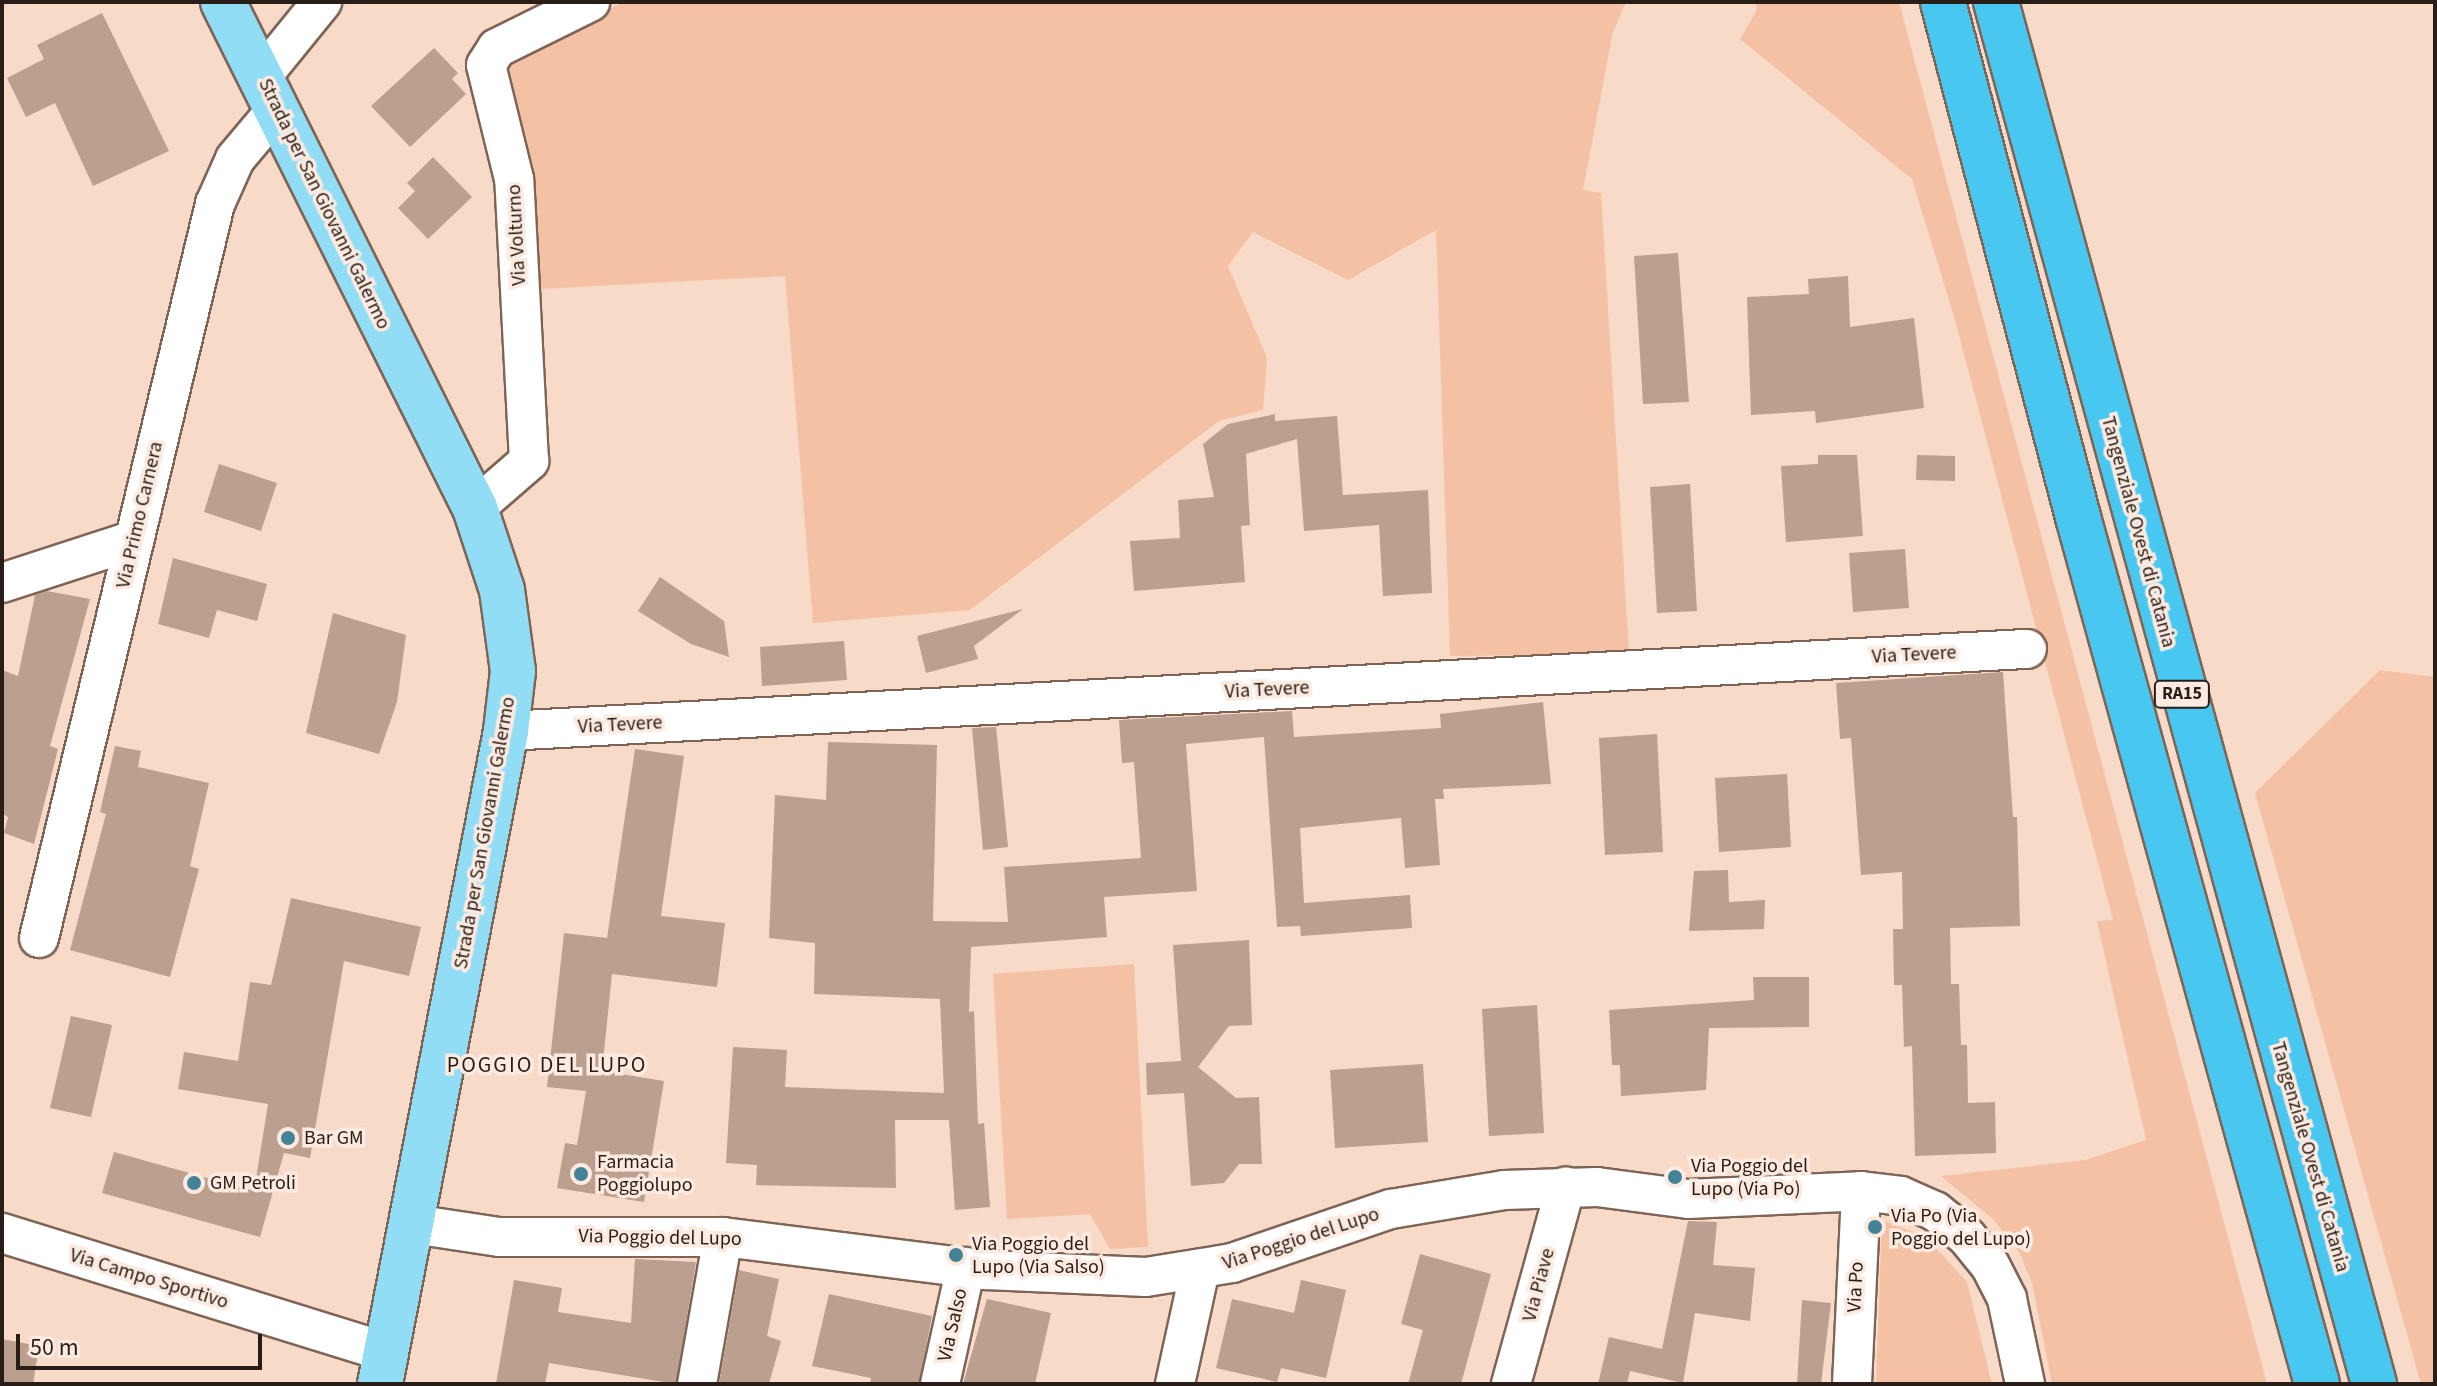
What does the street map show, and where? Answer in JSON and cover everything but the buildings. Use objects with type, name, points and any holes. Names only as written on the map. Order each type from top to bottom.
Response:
[{"type":"highway","name":"RA15","points":[[1943,2],[2078,517],[2317,1384]]},
{"type":"highway","name":"Tangenziale Ovest di Catania","points":[[1996,2],[2374,1384]]},
{"type":"main road","name":"Strada per San Giovanni Galermo","points":[[223,2],[475,508],[502,590],[513,671],[506,731],[384,1368]]},
{"type":"street","name":"Via Primo Carnera","points":[[39,938],[215,204],[269,93],[322,2]]},
{"type":"street","name":"Via Volturno","points":[[475,508],[529,461],[514,179],[486,65],[497,48],[590,2]]},
{"type":"street","points":[[2,583],[134,540]]},
{"type":"street","name":"Via Tevere","points":[[506,731],[2027,649]]},
{"type":"street","name":"Via Poggio del Lupo","points":[[413,1224],[499,1237],[723,1237],[966,1267],[1146,1277],[1200,1269],[1391,1209],[1504,1190],[1566,1186],[1688,1199],[1861,1191],[1901,1196],[1935,1211],[1967,1237],[1990,1265],[2007,1299],[2025,1384]]},
{"type":"street","name":"Via Piave","points":[[1511,1384],[1566,1186]]},
{"type":"street","name":"Via Po","points":[[1852,1384],[1861,1191]]},
{"type":"street","name":"Via Campo Sportivo","points":[[2,1233],[384,1368]]},
{"type":"street","points":[[697,1384],[723,1237]]},
{"type":"street","name":"Via Salso","points":[[940,1384],[966,1267]]},
{"type":"street","points":[[1175,1384],[1200,1269]]},
{"type":"shaded area","points":[[624,2],[1626,2],[1613,32],[1583,190],[1601,193],[1629,654],[1450,656],[1436,230],[1348,280],[1253,232],[1228,266],[1267,358],[1263,410],[1219,421],[970,610],[813,623],[785,276],[540,289],[531,185],[504,75],[518,50]]},
{"type":"shaded area","points":[[1756,2],[1899,2],[2267,1384],[2052,1384],[2032,1283],[2019,1252],[1993,1219],[1941,1176],[2085,1160],[2146,1140],[2097,921],[2113,920],[1955,320],[1912,179],[1740,39],[1757,10]]},
{"type":"shaded area","points":[[2380,670],[2435,677],[2435,1384],[2421,1384],[2255,793]]},
{"type":"shaded area","points":[[1134,964],[1148,1247],[1110,1249],[1090,1214],[1007,1219],[993,974]]},
{"type":"shaded area","points":[[1882,1220],[1926,1237],[1967,1282],[1992,1384],[1876,1384]]},
{"type":"place","name":"Bar GM","points":[[288,1138]]},
{"type":"place","name":"Farmacia Poggiolupo","points":[[581,1174]]},
{"type":"place","name":"Via Poggio del Lupo (Via Po)","points":[[1675,1177]]},
{"type":"place","name":"GM Petroli","points":[[194,1183]]},
{"type":"place","name":"Via Po (Via Poggio del Lupo)","points":[[1875,1227]]},
{"type":"place","name":"Via Poggio del Lupo (Via Salso)","points":[[956,1255]]},
{"type":"district","name":"POGGIO DEL LUPO","points":[[547,1066]]}]
